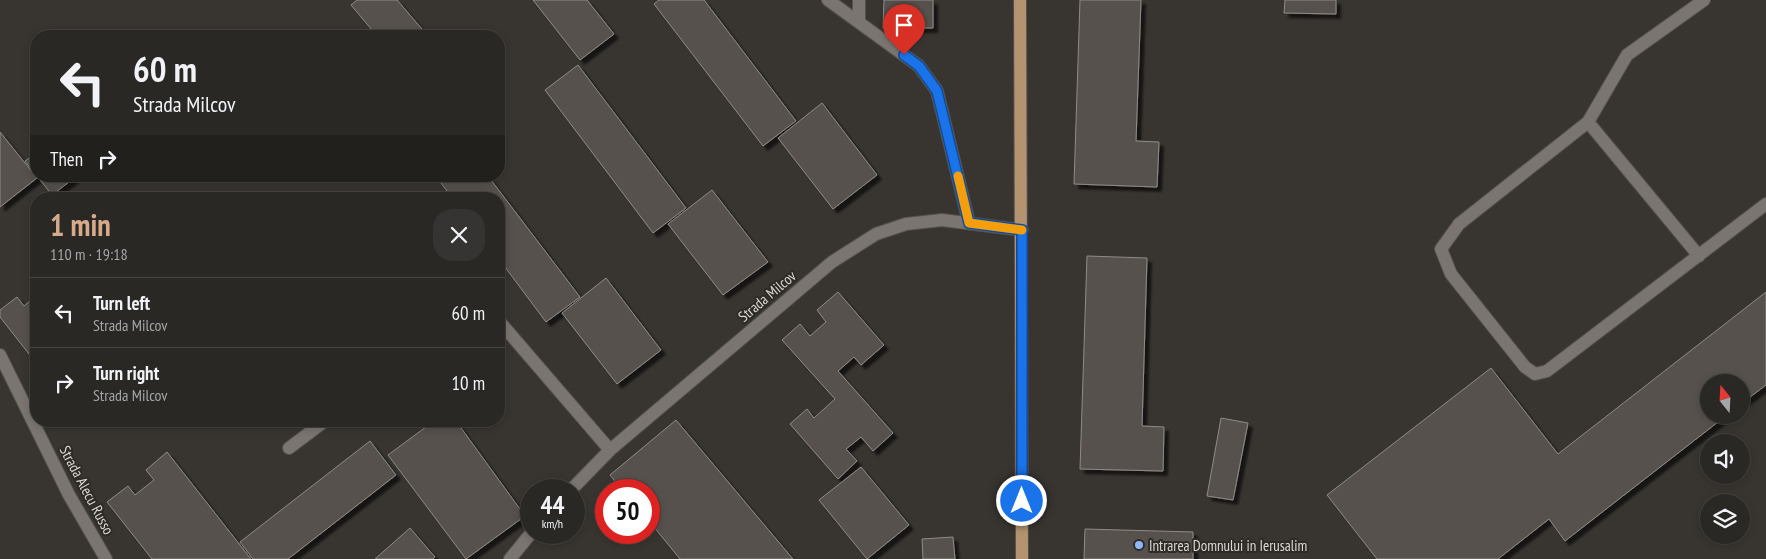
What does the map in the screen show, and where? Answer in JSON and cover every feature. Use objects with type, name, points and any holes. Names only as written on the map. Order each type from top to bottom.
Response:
[{"type":"main road","points":[[1020,0],[1022,559]]},
{"type":"street","points":[[828,0],[919,66],[937,91],[969,223]]},
{"type":"street","points":[[859,0],[859,22]]},
{"type":"street","points":[[1704,0],[1627,54],[1588,122],[1459,224],[1441,249],[1451,274],[1525,367],[1535,374],[1547,371],[1766,204]]},
{"type":"street","points":[[1588,122],[1699,256]]},
{"type":"street","name":"Strada Milcov","points":[[610,450],[832,262],[876,234],[906,224],[942,220],[1022,230]]},
{"type":"street","points":[[505,328],[610,450],[582,479]]},
{"type":"street","name":"Strada Alecu Russo","points":[[0,355],[30,416]]},
{"type":"street","name":"Strada Alecu Russo","points":[[35,427],[69,495],[106,559]]},
{"type":"street","points":[[288,448],[316,427]]},
{"type":"street","points":[[510,559],[522,544]]},
{"type":"building","points":[[357,0],[397,0],[423,30],[372,30],[351,5]]},
{"type":"building","points":[[533,0],[587,0],[614,34],[580,60]]},
{"type":"building","points":[[659,0],[704,0],[796,121],[763,146],[654,4]]},
{"type":"building","points":[[884,0],[933,0],[933,28],[883,28]]},
{"type":"building","points":[[1080,0],[1141,0],[1136,141],[1159,142],[1157,187],[1074,184]]},
{"type":"building","points":[[1285,0],[1336,0],[1336,14],[1284,13]]},
{"type":"building","points":[[578,65],[686,208],[653,233],[545,90]]},
{"type":"building","points":[[822,103],[877,175],[833,209],[778,138]]},
{"type":"building","points":[[0,132],[30,169],[30,182],[32,182],[0,207]]},
{"type":"building","points":[[30,157],[30,167],[25,161]]},
{"type":"building","points":[[42,182],[69,182],[56,192],[50,192]]},
{"type":"building","points":[[440,182],[493,182],[500,192],[448,192]]},
{"type":"building","points":[[712,190],[768,262],[723,295],[668,224]]},
{"type":"building","points":[[505,198],[580,297],[546,322],[505,267]]},
{"type":"building","points":[[1087,256],[1147,258],[1142,426],[1164,427],[1163,471],[1080,469]]},
{"type":"building","points":[[606,278],[661,350],[617,384],[562,313]]},
{"type":"building","points":[[838,292],[884,345],[861,365],[854,357],[838,371],[893,433],[873,451],[861,437],[846,449],[857,461],[838,479],[790,424],[807,409],[814,418],[835,399],[782,340],[800,324],[810,336],[826,322],[817,310]]},
{"type":"building","points":[[1766,292],[1766,385],[1750,397],[1750,374],[1700,374],[1700,424],[1715,424],[1700,434],[1700,436],[1565,541],[1549,519],[1498,559],[1377,559],[1327,495],[1491,368],[1558,454]]},
{"type":"building","points":[[17,297],[24,306],[30,301],[30,355],[0,317],[0,310]]},
{"type":"building","points":[[1221,418],[1248,423],[1233,500],[1207,496]]},
{"type":"building","points":[[676,420],[793,559],[680,559],[660,534],[660,479],[613,479],[610,475]]},
{"type":"building","points":[[426,427],[460,427],[520,509],[520,520],[466,559],[388,455]]},
{"type":"building","points":[[370,441],[396,475],[288,559],[253,559],[240,542]]},
{"type":"building","points":[[167,452],[251,559],[152,559],[107,502],[128,486],[135,495],[154,480],[146,470]]},
{"type":"building","points":[[861,467],[909,525],[867,559],[819,500]]},
{"type":"building","points":[[410,528],[435,557],[433,559],[375,559]]},
{"type":"building","name":"Intrarea Domnului in Ierusalim","points":[[1085,529],[1193,532],[1193,559],[1084,559]]},
{"type":"building","points":[[953,537],[955,559],[923,559],[922,539]]},
{"type":"slow traffic","points":[[958,176],[969,223],[1022,230]]},
{"type":"place","name":"Intrarea Domnului in Ierusalim","points":[[1139,545]]},
{"type":"route","points":[[904,55],[919,66],[937,91],[969,223],[1022,230],[1022,501]]}]
